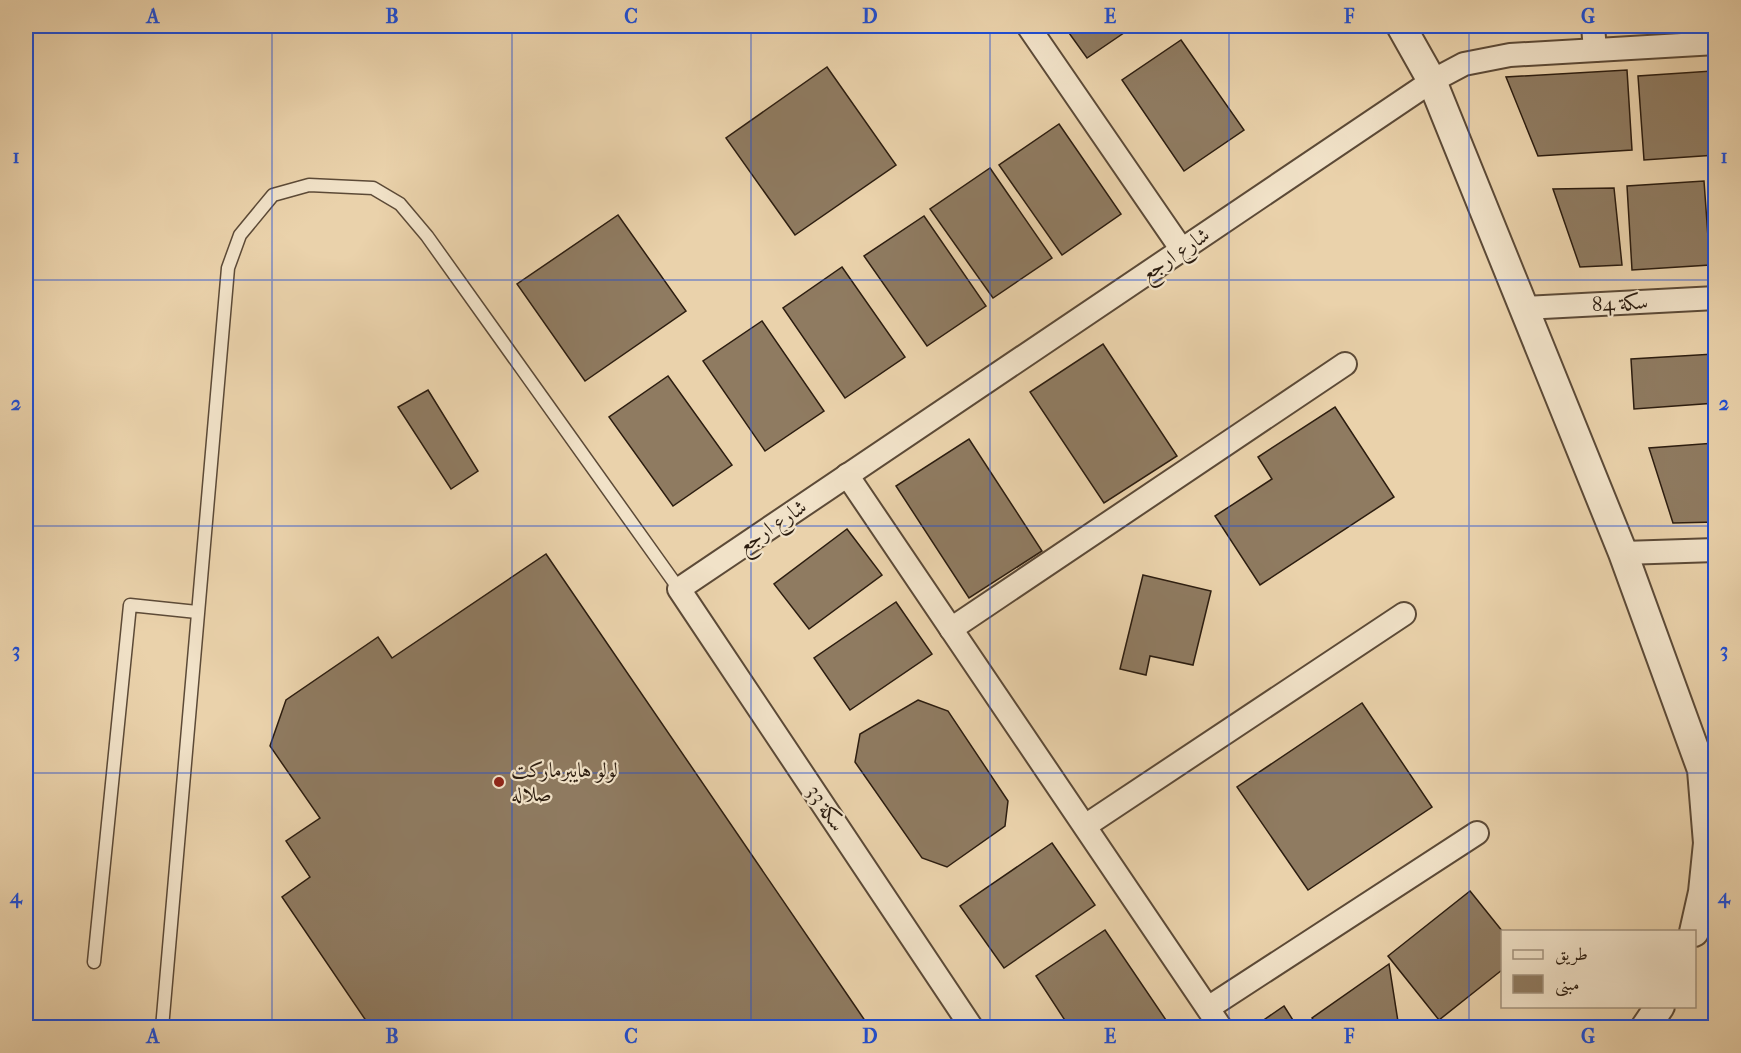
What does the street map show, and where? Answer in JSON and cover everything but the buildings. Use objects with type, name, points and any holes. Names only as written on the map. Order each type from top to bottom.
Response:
[{"type":"street","points":[[1028,26],[1182,250]]},
{"type":"street","points":[[1401,26],[1432,81],[1524,308],[1623,553],[1702,770],[1708,843],[1709,893],[1695,930]]},
{"type":"street","points":[[1593,26],[1594,50]]},
{"type":"street","name":"شارع ارجع","points":[[679,589],[1432,81],[1464,64],[1510,55],[1716,44]]},
{"type":"street","name":"سكة 84","points":[[1524,308],[1716,298]]},
{"type":"street","points":[[951,629],[1345,364]]},
{"type":"street","points":[[847,475],[1221,1028]]},
{"type":"street","points":[[1623,553],[1716,550]]},
{"type":"street","name":"سكة 33","points":[[679,589],[972,1028]]},
{"type":"street","points":[[1085,826],[1404,614]]},
{"type":"street","points":[[1208,1008],[1477,833]]},
{"type":"street","points":[[1646,1028],[1659,1008]]},
{"type":"lane","points":[[162,1028],[228,268],[240,235],[273,195],[309,184],[373,188],[400,204],[427,236],[679,589]]},
{"type":"lane","points":[[94,962],[130,605],[197,612]]},
{"type":"place","name":"لولو هايبرماركت صلاله","points":[[499,782]]}]
